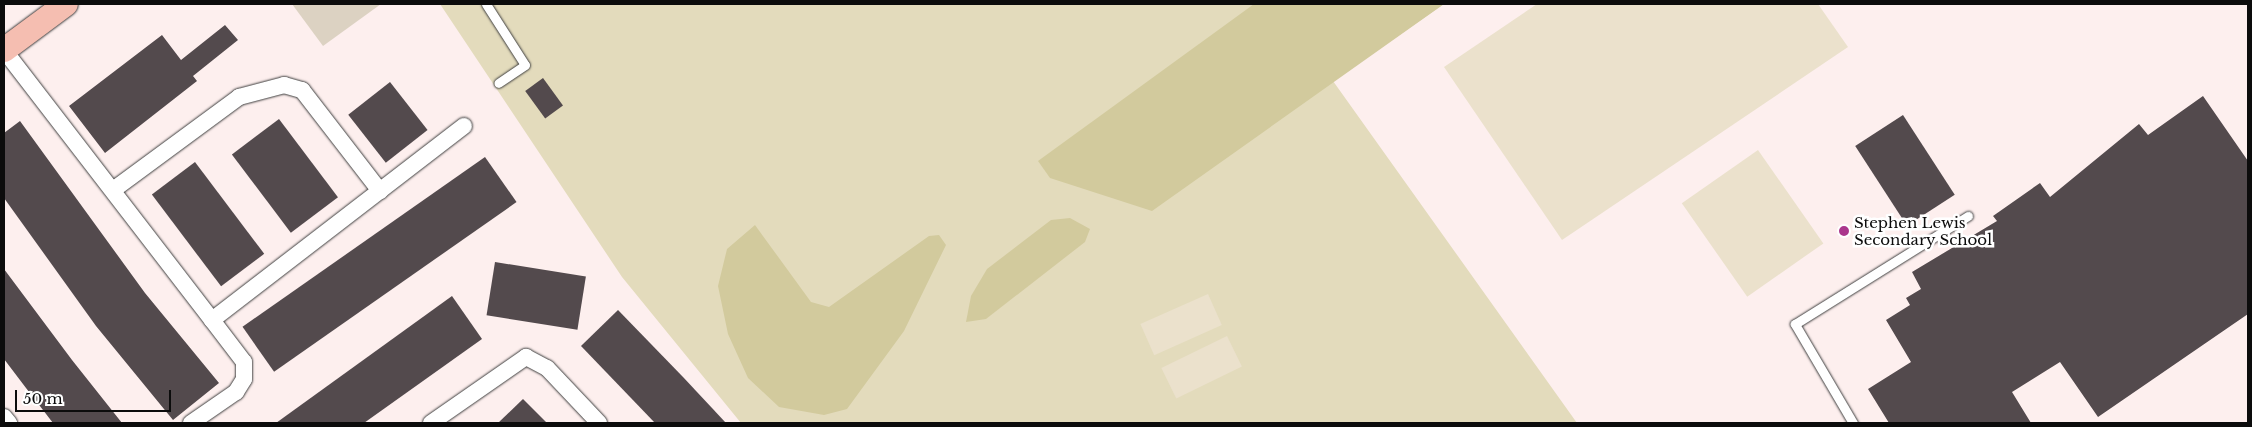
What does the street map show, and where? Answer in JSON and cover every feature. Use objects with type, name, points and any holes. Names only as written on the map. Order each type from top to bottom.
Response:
[{"type":"main road","points":[[4,50],[66,4]]},
{"type":"street","points":[[4,50],[244,362],[244,378],[236,392],[191,423]]},
{"type":"street","points":[[113,190],[239,97],[284,85],[302,90],[380,191]]},
{"type":"street","points":[[212,320],[464,126]]},
{"type":"street","points":[[431,423],[526,357],[547,368],[600,423]]},
{"type":"street","points":[[4,417],[9,423]]},
{"type":"lane","points":[[486,4],[525,66],[498,83]]},
{"type":"lane","points":[[1853,423],[1794,324],[1968,216]]},
{"type":"shaded area","points":[[292,4],[381,4],[323,46]]},
{"type":"shaded area","points":[[440,4],[1444,4],[1333,81],[1577,423],[741,423],[622,277]]},
{"type":"shaded area","points":[[1254,4],[1444,4],[1152,211],[1050,178],[1038,161]]},
{"type":"shaded area","points":[[1537,4],[1818,4],[1848,47],[1562,240],[1444,67]]},
{"type":"shaded area","points":[[1758,150],[1823,243],[1747,297],[1682,203]]},
{"type":"shaded area","points":[[1070,218],[1090,229],[1085,242],[986,319],[966,322],[971,296],[987,269],[1051,220]]},
{"type":"shaded area","points":[[755,225],[811,302],[829,307],[929,236],[939,235],[946,245],[904,331],[847,409],[824,415],[779,407],[748,378],[728,334],[718,286],[727,249]]},
{"type":"shaded area","points":[[1208,294],[1222,325],[1154,355],[1140,324]]},
{"type":"shaded area","points":[[1227,336],[1242,367],[1176,399],[1161,368]]},
{"type":"building","points":[[225,25],[238,40],[193,76],[197,81],[105,153],[69,106],[162,35],[181,60]]},
{"type":"building","points":[[543,78],[563,106],[545,118],[525,91]]},
{"type":"building","points":[[390,82],[428,130],[386,163],[348,115]]},
{"type":"building","name":"Stephen Lewis Secondary School","points":[[2203,96],[2248,161],[2248,314],[2098,417],[2060,362],[2012,392],[2031,423],[1889,423],[1868,389],[1911,362],[1886,320],[1910,305],[1906,298],[1921,289],[1912,272],[1997,221],[1993,216],[2040,183],[2050,197],[2139,124],[2148,135]]},
{"type":"building","points":[[1903,115],[1955,195],[1907,226],[1855,146]]},
{"type":"building","points":[[279,119],[338,197],[291,233],[232,155]]},
{"type":"building","points":[[20,121],[145,293],[219,383],[173,420],[96,326],[4,198],[4,133]]},
{"type":"building","points":[[485,157],[517,202],[274,372],[243,327]]},
{"type":"building","points":[[195,162],[264,254],[221,286],[152,194]]},
{"type":"building","points":[[495,262],[586,276],[577,330],[487,315]]},
{"type":"building","points":[[4,269],[122,423],[53,423],[26,388],[4,359]]},
{"type":"building","points":[[452,296],[482,339],[364,423],[276,423]]},
{"type":"building","points":[[618,310],[726,423],[655,423],[581,346]]},
{"type":"building","points":[[523,399],[547,423],[498,423]]},
{"type":"place","name":"Stephen Lewis Secondary School","points":[[1844,231]]}]
